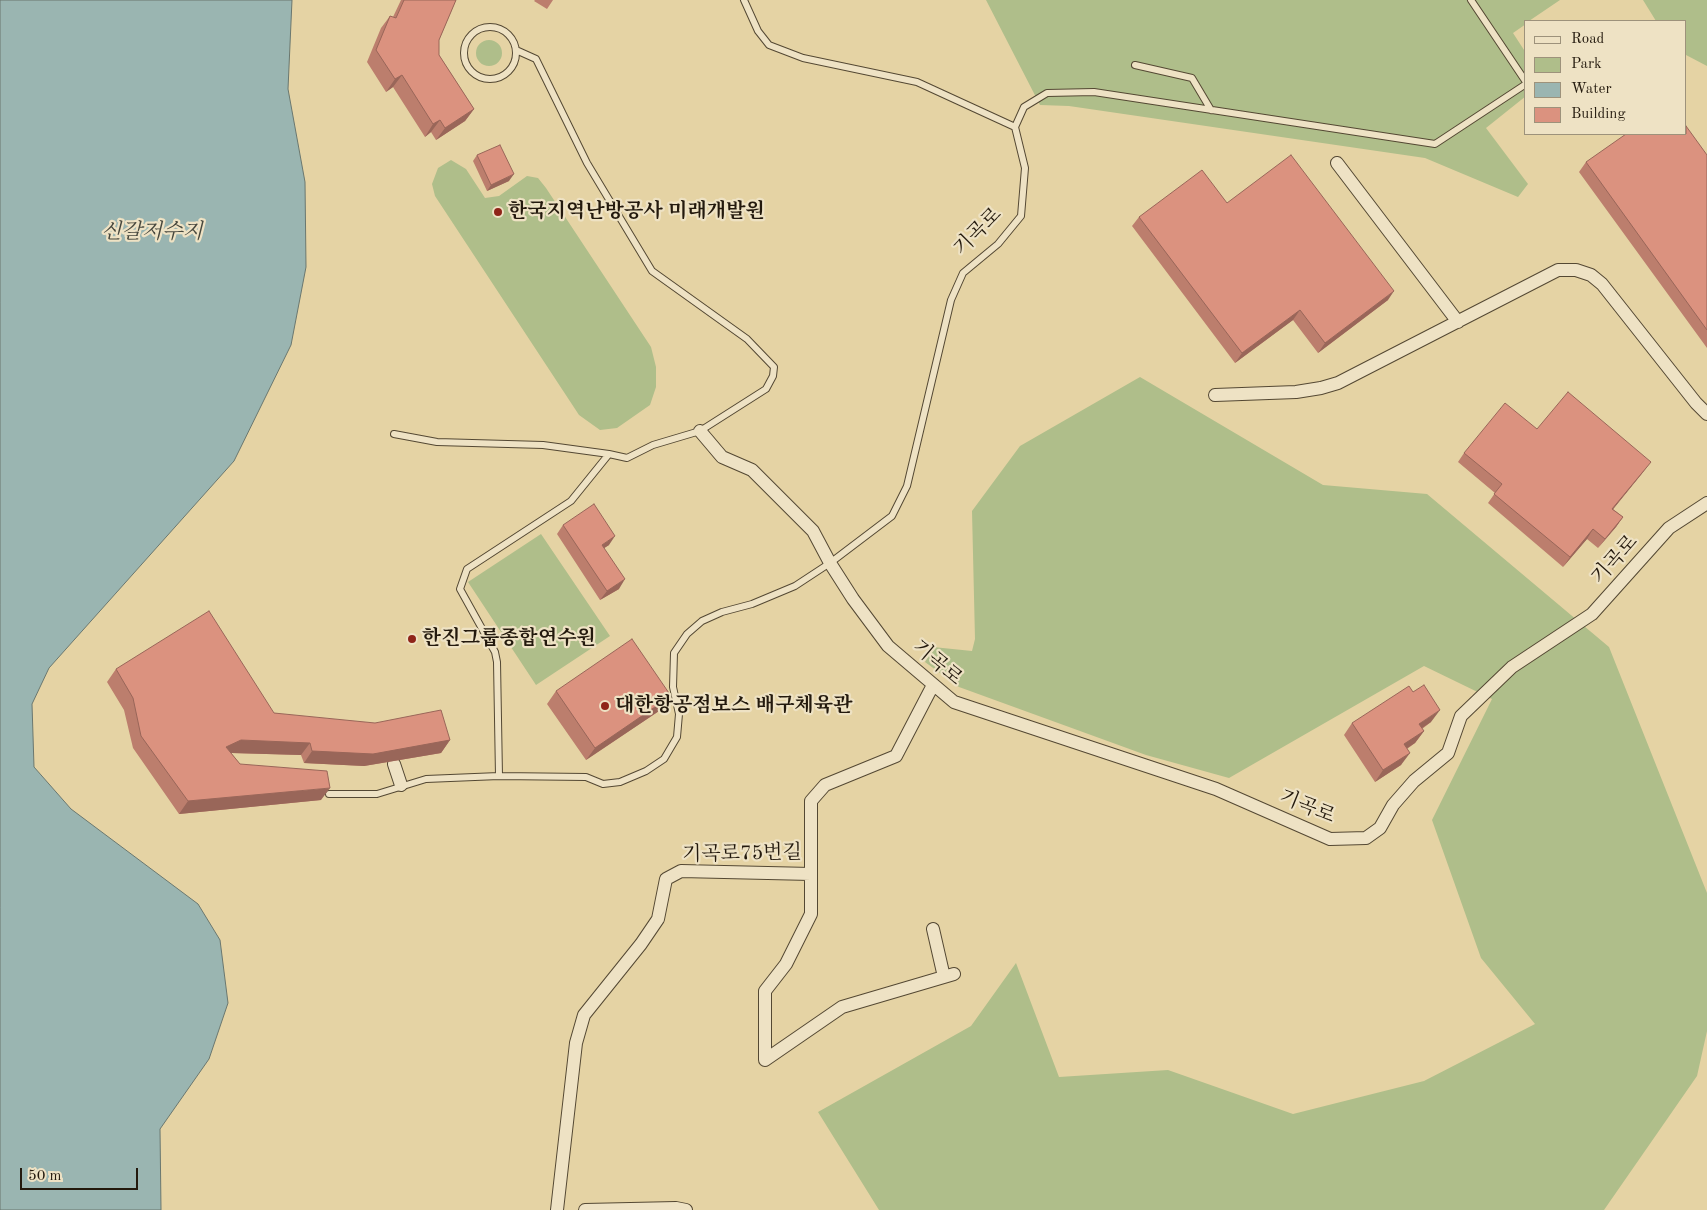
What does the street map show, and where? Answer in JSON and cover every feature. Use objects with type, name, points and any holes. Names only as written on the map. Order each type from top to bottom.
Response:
[{"type":"street","points":[[1337,163],[1458,322]]},
{"type":"street","points":[[1215,394],[1296,392],[1338,383],[1558,270],[1576,270],[1591,275],[1602,284],[1696,403],[1707,414]]},
{"type":"street","name":"기곡로","points":[[700,431],[722,457],[752,470],[813,531],[853,599],[888,646],[954,702],[1216,789],[1330,838],[1366,838],[1380,828],[1393,805],[1414,781],[1448,753],[1461,716],[1512,667],[1592,614],[1669,528],[1707,502]]},
{"type":"street","name":"기곡로75번길","points":[[557,1210],[576,1043],[584,1015],[641,944],[658,919],[666,879],[681,871],[811,874],[811,801],[825,785],[896,756],[933,685]]},
{"type":"street","points":[[394,764],[401,786]]},
{"type":"street","points":[[811,874],[811,914],[786,964],[765,992],[764,1060],[842,1007],[949,976],[933,929]]},
{"type":"street","points":[[585,1210],[676,1208],[686,1210]]},
{"type":"lane","points":[[744,0],[758,31],[769,45],[803,58],[917,82],[1015,127],[1024,107],[1047,93],[1094,92],[1435,144],[1524,84]]},
{"type":"lane","points":[[1471,0],[1524,80]]},
{"type":"lane","points":[[394,434],[437,442],[543,444],[627,458],[653,445],[700,431],[766,389],[773,376],[774,367],[747,339],[652,271],[587,163],[536,59],[516,50],[508,34],[492,26],[483,27],[468,37],[464,45],[463,54],[469,70],[483,79],[492,79],[500,78],[507,73],[515,59],[516,50]]},
{"type":"lane","points":[[1135,65],[1192,78],[1212,110]]},
{"type":"lane","name":"기곡로","points":[[830,562],[892,516],[907,486],[951,300],[963,273],[998,244],[1021,216],[1025,168],[1015,127]]},
{"type":"lane","points":[[499,776],[497,662],[495,652],[460,589],[467,569],[572,501],[610,454]]},
{"type":"lane","points":[[329,794],[378,794],[426,779],[499,776],[586,776],[603,784],[620,782],[646,771],[664,759],[676,737],[679,714],[673,686],[674,653],[687,634],[702,621],[722,612],[752,604],[795,586],[830,562]]},
{"type":"green space","points":[[986,0],[1560,0],[1530,20],[1524,20],[1524,25],[1513,33],[1524,50],[1524,98],[1486,128],[1528,184],[1518,197],[1425,158],[1069,106],[1040,105]]},
{"type":"green space","points":[[1643,0],[1707,0],[1707,66],[1687,56],[1687,20],[1655,20]]},
{"type":"green space","points":[[489,40],[498,44],[502,53],[498,62],[489,66],[480,62],[476,53],[480,44]]},
{"type":"green space","points":[[451,160],[466,169],[485,198],[499,196],[527,176],[538,178],[651,347],[656,367],[656,387],[650,405],[617,428],[600,430],[579,415],[435,196],[432,184],[438,168]]},
{"type":"green space","points":[[1140,377],[1323,485],[1427,494],[1609,647],[1707,893],[1707,1031],[1697,1076],[1604,1210],[879,1210],[818,1112],[971,1026],[1016,963],[1059,1077],[1168,1070],[1293,1114],[1424,1081],[1535,1024],[1481,958],[1432,820],[1492,699],[1424,666],[1229,778],[1146,755],[959,687],[925,662],[933,647],[972,651],[975,639],[972,511],[1020,446]]},
{"type":"green space","points":[[541,534],[610,636],[536,685],[468,582]]},
{"type":"water","name":"신갈저수지","points":[[0,0],[292,0],[288,89],[305,182],[306,267],[291,345],[234,461],[49,668],[32,704],[34,767],[71,809],[198,904],[220,940],[228,1003],[209,1059],[160,1129],[161,1210],[0,1210]]},
{"type":"building","points":[[404,0],[456,0],[439,40],[439,55],[474,109],[445,128],[440,120],[433,124],[402,75],[395,79],[376,50],[390,16],[396,18]]},
{"type":"building","points":[[1687,127],[1707,155],[1707,330],[1586,162],[1625,135],[1687,135]]},
{"type":"building","points":[[500,145],[514,174],[491,185],[477,155]]},
{"type":"building","points":[[1291,155],[1394,291],[1325,343],[1300,310],[1242,353],[1139,217],[1202,170],[1227,203]]},
{"type":"building","points":[[1568,392],[1651,462],[1612,509],[1623,517],[1605,539],[1593,529],[1570,557],[1494,494],[1502,484],[1464,453],[1505,403],[1537,429]]},
{"type":"building","points":[[594,504],[615,536],[602,545],[625,579],[607,591],[563,525]]},
{"type":"building","points":[[209,611],[274,713],[375,723],[441,710],[450,740],[373,754],[312,751],[310,743],[241,740],[226,747],[240,764],[327,771],[330,788],[188,801],[141,736],[133,698],[116,669]]},
{"type":"building","name":"대한항공점보스 배구체육관","points":[[632,639],[671,696],[595,748],[556,691]]},
{"type":"building","points":[[1424,685],[1440,710],[1419,724],[1424,731],[1404,744],[1410,753],[1383,770],[1352,723],[1409,686],[1413,692]]},
{"type":"place","name":"한국지역난방공사 미래개발원","points":[[498,212]]},
{"type":"place","name":"한진그룹종합연수원","points":[[412,639]]},
{"type":"place","name":"대한항공점보스 배구체육관","points":[[605,706]]}]
